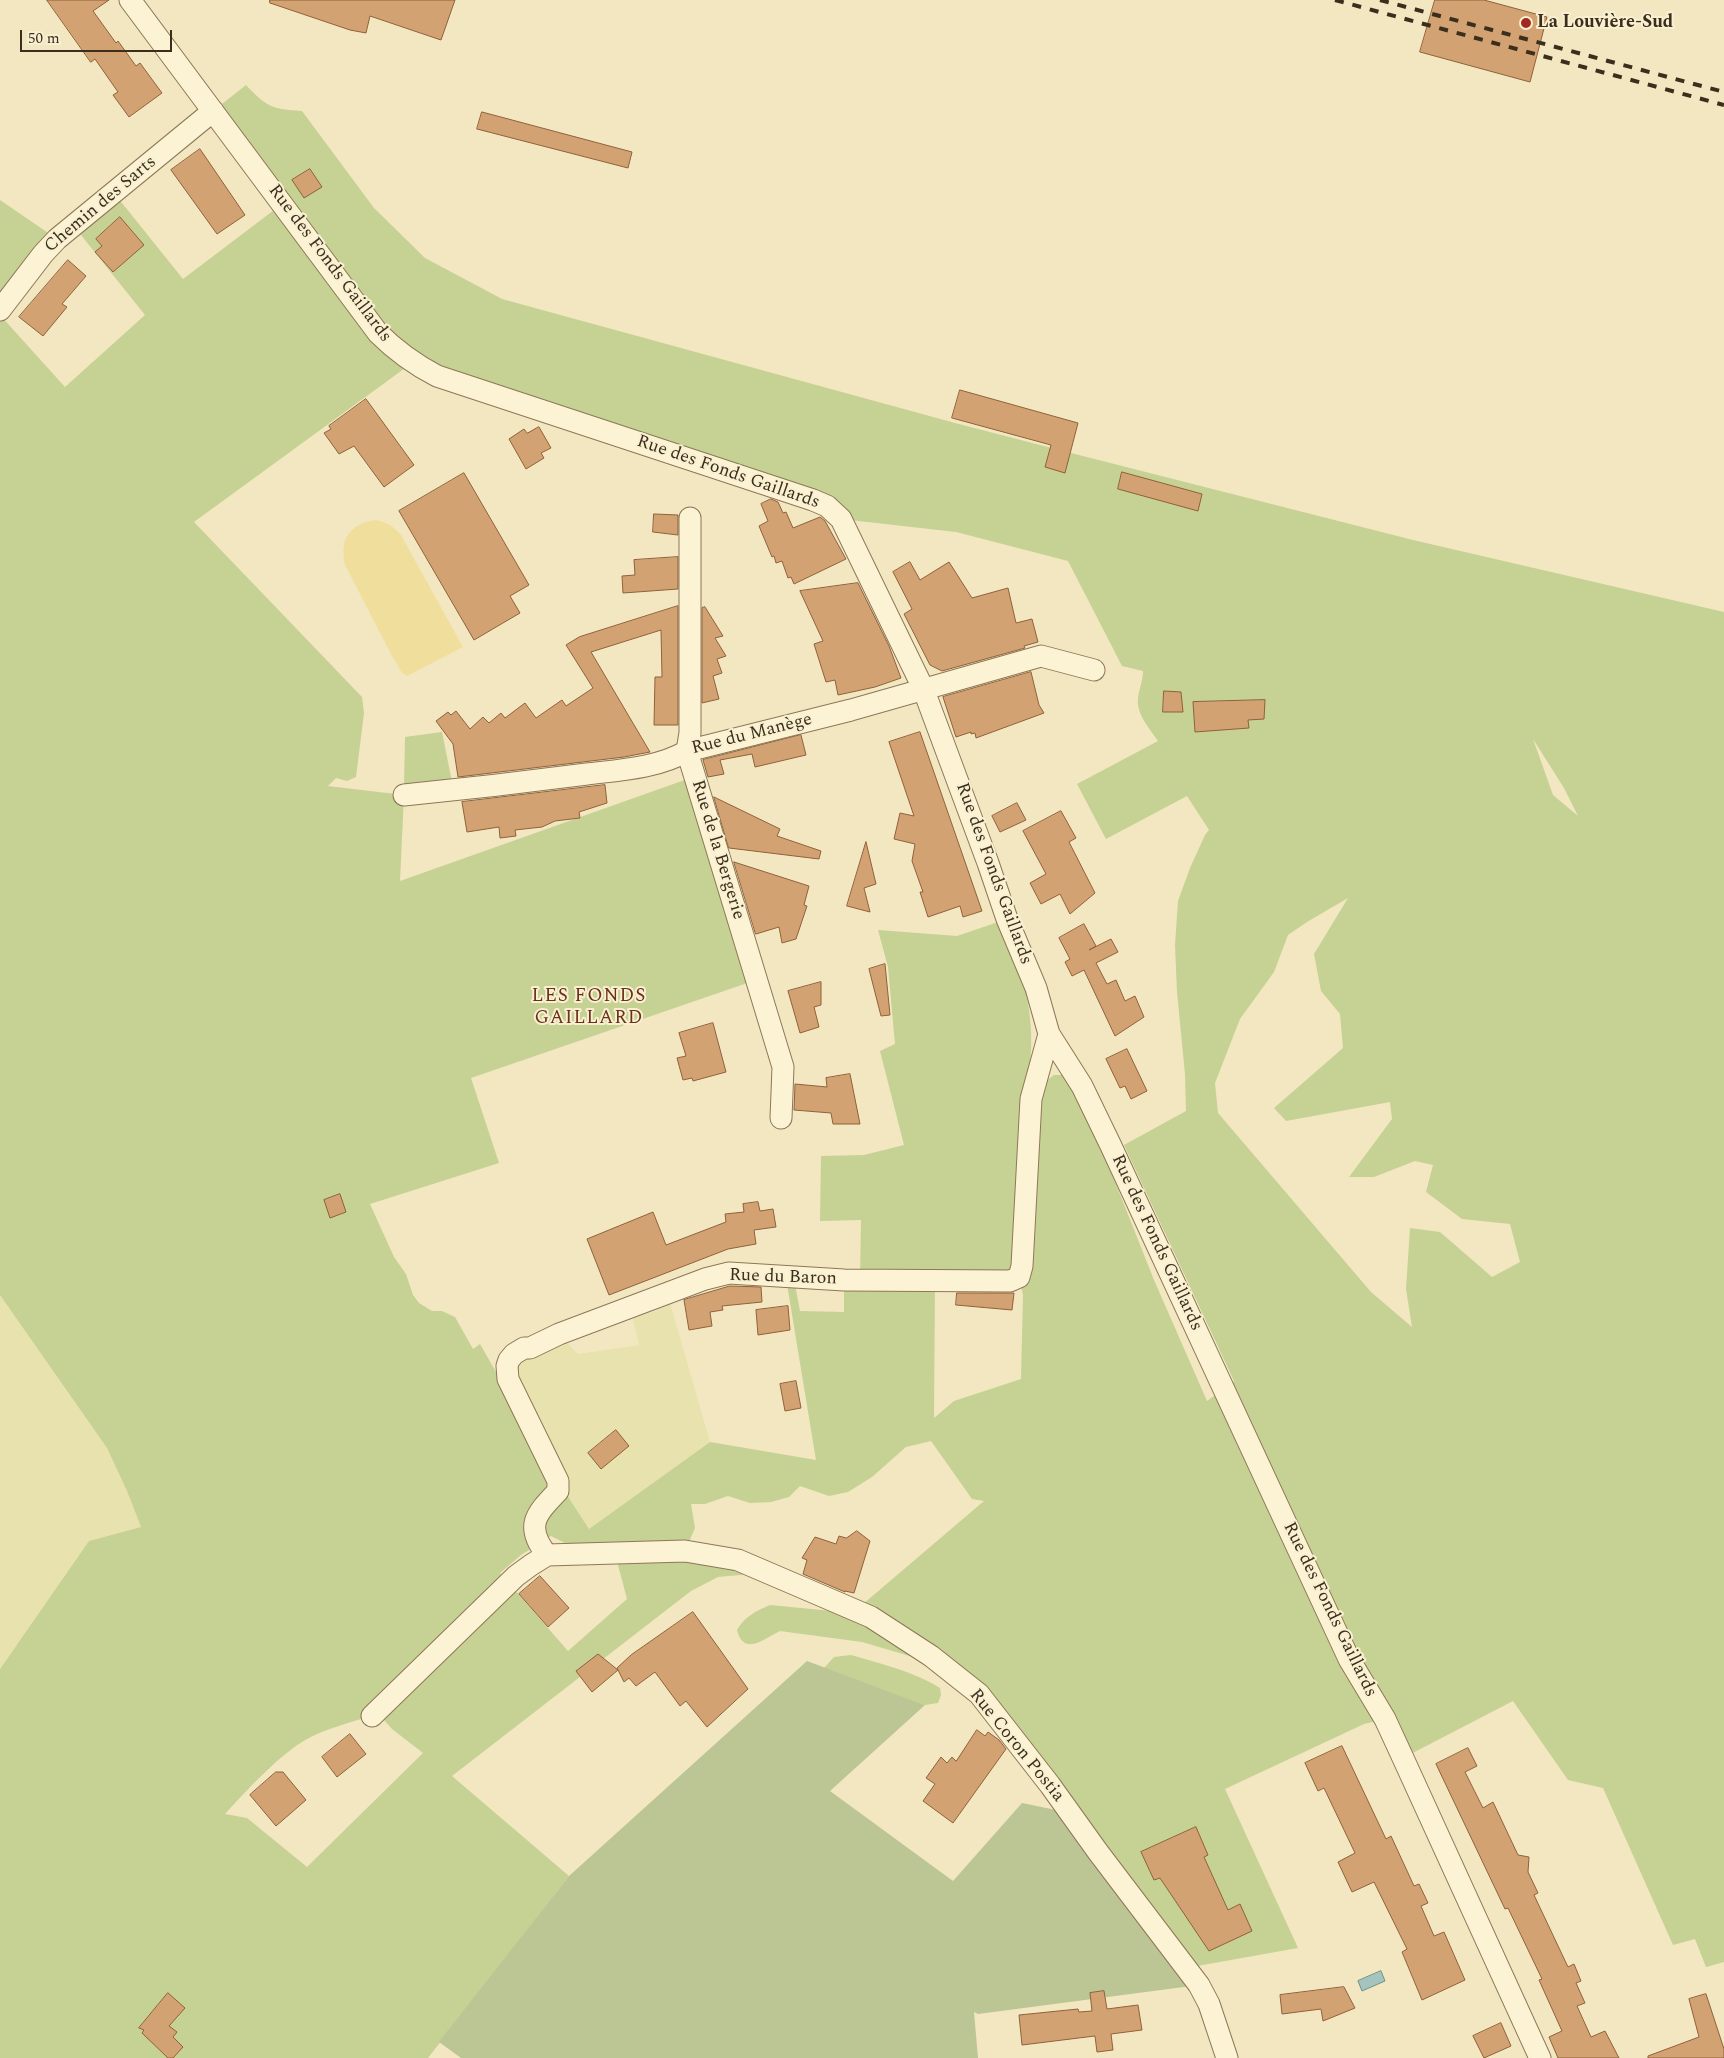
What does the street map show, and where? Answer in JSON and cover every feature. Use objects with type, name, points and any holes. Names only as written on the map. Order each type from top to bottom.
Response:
[{"type":"street","name":"Rue des Fonds Gaillards","points":[[130,0],[378,333],[396,351],[412,363],[437,376],[827,506],[841,519],[923,688],[1007,919],[1036,988],[1049,1034],[1082,1086],[1111,1146],[1349,1659],[1385,1719],[1540,2058]]},
{"type":"street","name":"Chemin des Sarts","points":[[0,310],[43,254],[57,239],[213,111]]},
{"type":"street","name":"Rue de la Bergerie","points":[[690,518],[690,733],[687,750],[783,1067],[781,1118]]},
{"type":"street","name":"Rue du Manège","points":[[404,795],[635,768],[674,758],[687,750],[851,710],[1041,656],[1094,670]]},
{"type":"street","name":"Rue du Baron","points":[[547,1555],[539,1545],[534,1533],[534,1524],[542,1508],[558,1491],[558,1480],[508,1379],[507,1366],[514,1354],[560,1334],[705,1278],[729,1273],[794,1278],[860,1280],[1010,1281],[1019,1277],[1022,1266],[1032,1099],[1049,1034]]},
{"type":"street","name":"Rue Coron Postia","points":[[547,1555],[560,1553],[580,1555],[685,1551],[738,1560],[872,1617],[931,1656],[979,1694],[1050,1785],[1098,1852],[1190,1973],[1209,2004],[1227,2058]]},
{"type":"street","points":[[372,1716],[516,1576],[547,1555]]},
{"type":"shaded area","points":[[0,1295],[107,1448],[141,1527],[89,1541],[0,1669]]},
{"type":"shaded area","points":[[655,1298],[669,1299],[710,1442],[589,1529],[558,1481],[513,1377],[518,1360],[559,1334],[578,1354],[639,1345],[632,1316],[657,1311]]},
{"type":"green space","points":[[246,85],[259,98],[276,108],[302,111],[374,208],[425,258],[502,299],[1071,453],[1413,540],[1724,612],[1724,1962],[1706,1967],[1695,1939],[1673,1945],[1603,1788],[1568,1780],[1513,1701],[1403,1758],[1385,1719],[1364,1724],[1225,1789],[1298,1948],[1186,1968],[979,1694],[914,1649],[913,1657],[862,1642],[780,1631],[756,1643],[745,1643],[740,1638],[737,1630],[743,1621],[755,1612],[770,1605],[863,1614],[856,1610],[984,1501],[972,1499],[931,1441],[906,1447],[872,1477],[848,1492],[829,1496],[800,1486],[789,1497],[771,1502],[750,1503],[728,1496],[705,1504],[691,1504],[695,1528],[685,1551],[751,1574],[718,1577],[691,1591],[452,1776],[569,1876],[428,2058],[0,2058],[0,1669],[89,1541],[141,1527],[107,1448],[0,1295],[0,315],[65,387],[145,315],[73,225],[114,193],[183,279],[282,204],[213,111]],"holes":[[[412,363],[841,519],[956,532],[1068,561],[1122,666],[1143,671],[1138,698],[1139,710],[1158,741],[1077,784],[1106,839],[1187,796],[1209,830],[1190,868],[1178,901],[1175,945],[1186,1111],[1124,1145],[1234,1381],[1207,1401],[1154,1280],[1104,1154],[1065,1075],[1054,1075],[1046,1081],[1030,1063],[1031,1026],[1029,1008],[1022,972],[1007,919],[957,936],[878,930],[888,967],[895,1044],[880,1051],[904,1145],[864,1155],[821,1156],[820,1221],[861,1220],[860,1280],[844,1280],[844,1312],[800,1311],[794,1279],[786,1278],[816,1460],[710,1442],[589,1529],[558,1481],[480,1344],[473,1349],[455,1317],[442,1311],[432,1311],[419,1303],[413,1295],[406,1274],[394,1257],[370,1204],[499,1163],[471,1078],[756,980],[696,776],[400,881],[404,795],[328,786],[336,778],[347,781],[356,777],[364,713],[362,697],[194,522]],[[1533,739],[1564,788],[1578,816],[1553,795]],[[1348,898],[1314,954],[1321,991],[1340,1014],[1343,1048],[1274,1108],[1286,1121],[1390,1102],[1392,1119],[1349,1177],[1374,1177],[1415,1161],[1433,1165],[1426,1192],[1462,1219],[1510,1224],[1520,1262],[1492,1277],[1440,1232],[1410,1228],[1406,1289],[1412,1327],[1371,1292],[1218,1113],[1215,1083],[1240,1019],[1274,972],[1288,935]],[[1019,1277],[1023,1295],[1021,1379],[954,1401],[934,1418],[935,1281]],[[551,1536],[575,1548],[618,1554],[618,1565],[627,1599],[568,1651],[500,1573],[521,1555]],[[377,1712],[392,1729],[423,1753],[307,1867],[247,1818],[225,1814],[286,1753],[307,1739],[372,1716]]]},
{"type":"green space","points":[[0,200],[57,239],[0,310]]},
{"type":"green space","points":[[442,732],[452,782],[404,786],[405,737]]},
{"type":"green space","points":[[851,1655],[897,1668],[930,1682],[940,1688],[941,1695],[938,1703],[925,1705],[824,1668],[834,1657]]},
{"type":"green space","points":[[807,1661],[925,1705],[830,1791],[953,1881],[1022,1803],[1056,1810],[1199,1985],[978,2014],[974,2012],[978,2058],[461,2058],[439,2042],[569,1876]]},
{"type":"sand","points":[[375,520],[390,525],[401,535],[463,647],[407,676],[402,673],[392,656],[345,565],[345,541],[352,529],[358,525]]},
{"type":"water","points":[[1381,1971],[1385,1981],[1362,1991],[1358,1981]]},
{"type":"building","points":[[47,0],[109,0],[93,11],[116,43],[118,41],[136,66],[140,63],[162,93],[129,117],[113,95],[118,92],[95,59],[91,62]]},
{"type":"building","points":[[270,0],[455,0],[441,40],[370,16],[366,33],[350,30],[270,3]]},
{"type":"building","points":[[1435,0],[1484,0],[1547,17],[1530,82],[1420,52]]},
{"type":"building","points":[[482,112],[632,152],[628,168],[477,129]]},
{"type":"building","points":[[200,149],[245,215],[217,234],[171,170]]},
{"type":"building","points":[[310,169],[322,187],[304,198],[292,180]]},
{"type":"building","points":[[120,217],[144,245],[113,272],[95,252],[102,246],[96,239]]},
{"type":"building","points":[[68,260],[86,276],[62,304],[67,307],[43,336],[19,317]]},
{"type":"building","points":[[960,390],[1078,423],[1065,473],[1045,467],[1051,445],[952,418]]},
{"type":"building","points":[[366,399],[414,465],[384,487],[354,446],[339,454],[324,433],[331,429],[329,426]]},
{"type":"building","points":[[539,427],[551,448],[541,453],[544,458],[526,469],[509,439],[524,429],[527,433]]},
{"type":"building","points":[[1122,472],[1202,494],[1198,511],[1118,489]]},
{"type":"building","points":[[464,473],[529,585],[510,596],[520,613],[474,640],[399,511]]},
{"type":"building","points":[[771,499],[778,502],[783,513],[786,512],[793,528],[820,517],[825,521],[846,559],[794,584],[791,577],[788,578],[782,561],[776,563],[774,556],[772,557],[759,526],[768,521],[761,504]]},
{"type":"building","points":[[654,514],[678,515],[678,535],[653,532]]},
{"type":"building","points":[[678,557],[678,589],[623,593],[622,576],[635,575],[634,560]]},
{"type":"building","points":[[910,562],[920,580],[949,562],[972,598],[1008,588],[1016,623],[1032,619],[1038,642],[1024,646],[1025,648],[942,671],[930,665],[904,614],[912,609],[893,572]]},
{"type":"building","points":[[858,583],[889,646],[901,678],[875,687],[838,695],[835,680],[826,682],[814,644],[823,641],[800,591]]},
{"type":"building","points":[[678,606],[678,725],[654,725],[655,677],[662,677],[661,630],[591,652],[650,752],[624,757],[458,777],[453,744],[436,721],[448,712],[451,715],[456,711],[470,729],[483,717],[489,723],[501,713],[505,718],[525,703],[536,718],[562,700],[566,706],[593,688],[566,645],[579,637]]},
{"type":"building","points":[[705,607],[723,636],[715,638],[726,656],[717,659],[722,673],[713,676],[719,699],[702,703],[702,608]]},
{"type":"building","points":[[1031,672],[1039,705],[1044,713],[976,738],[975,733],[971,734],[971,732],[956,737],[943,697]]},
{"type":"building","points":[[1164,691],[1181,692],[1183,712],[1163,712]]},
{"type":"building","points":[[1265,700],[1264,719],[1248,720],[1249,728],[1195,732],[1193,702]]},
{"type":"building","points":[[920,732],[982,911],[963,917],[960,906],[928,917],[920,892],[923,892],[912,861],[915,844],[894,839],[900,813],[914,816],[889,742]]},
{"type":"building","points":[[801,735],[806,755],[755,767],[752,754],[720,760],[724,774],[708,777],[703,760]]},
{"type":"building","points":[[605,785],[607,803],[579,812],[580,818],[555,821],[542,827],[515,830],[516,836],[500,838],[499,827],[467,832],[462,802]]},
{"type":"building","points":[[714,797],[780,829],[777,836],[821,851],[819,859],[729,848]]},
{"type":"building","points":[[1017,803],[1026,820],[1000,832],[992,816]]},
{"type":"building","points":[[1061,811],[1076,838],[1069,842],[1095,893],[1070,914],[1060,894],[1041,904],[1030,883],[1046,874],[1023,831]]},
{"type":"building","points":[[866,842],[876,884],[864,888],[870,912],[847,906]]},
{"type":"building","points":[[734,862],[809,886],[804,905],[807,906],[796,939],[782,943],[779,927],[756,934]]},
{"type":"building","points":[[1084,924],[1096,946],[1089,950],[1111,939],[1118,952],[1096,963],[1107,984],[1116,980],[1125,1001],[1135,996],[1144,1017],[1115,1036],[1084,970],[1072,976],[1065,962],[1070,959],[1059,938]]},
{"type":"building","points":[[885,964],[890,1015],[881,1016],[869,969]]},
{"type":"building","points":[[821,982],[821,1005],[814,1007],[819,1027],[800,1033],[788,991]]},
{"type":"building","points":[[713,1023],[726,1072],[693,1081],[692,1078],[683,1080],[677,1058],[686,1056],[679,1033]]},
{"type":"building","points":[[1127,1049],[1147,1091],[1131,1099],[1125,1086],[1120,1088],[1106,1059]]},
{"type":"building","points":[[850,1074],[860,1124],[833,1124],[831,1113],[794,1110],[795,1084],[827,1087],[826,1078]]},
{"type":"building","points":[[340,1194],[346,1212],[330,1218],[324,1200]]},
{"type":"building","points":[[758,1202],[760,1211],[773,1209],[776,1227],[754,1230],[756,1244],[728,1249],[609,1295],[587,1239],[653,1212],[666,1245],[726,1222],[725,1214],[744,1212],[743,1204]]},
{"type":"building","points":[[730,1286],[761,1287],[762,1302],[722,1306],[723,1310],[710,1312],[712,1326],[689,1330],[684,1300]]},
{"type":"building","points":[[957,1293],[1014,1293],[1012,1310],[956,1305]]},
{"type":"building","points":[[788,1306],[790,1330],[758,1335],[756,1310]]},
{"type":"building","points":[[796,1381],[801,1408],[785,1411],[780,1384]]},
{"type":"building","points":[[616,1430],[629,1446],[601,1469],[588,1453]]},
{"type":"building","points":[[857,1531],[870,1541],[854,1593],[845,1592],[803,1574],[807,1560],[802,1558],[815,1537],[836,1544],[839,1536],[846,1538]]},
{"type":"building","points":[[540,1576],[569,1608],[548,1627],[519,1594]]},
{"type":"building","points":[[693,1612],[748,1689],[707,1727],[686,1701],[680,1706],[655,1672],[636,1686],[629,1678],[624,1682],[617,1668],[631,1655]]},
{"type":"building","points":[[598,1654],[618,1670],[592,1692],[576,1671]]},
{"type":"building","points":[[977,1730],[985,1736],[988,1732],[999,1740],[1006,1749],[953,1823],[923,1801],[935,1784],[926,1778],[941,1757],[947,1763],[952,1757],[956,1761]]},
{"type":"building","points":[[350,1734],[366,1754],[337,1777],[322,1757]]},
{"type":"building","points":[[1342,1746],[1386,1839],[1391,1836],[1414,1886],[1419,1884],[1428,1903],[1421,1906],[1434,1936],[1444,1932],[1465,1980],[1422,2000],[1402,1952],[1407,1949],[1374,1882],[1352,1892],[1338,1862],[1355,1853],[1324,1788],[1318,1791],[1305,1763]]},
{"type":"building","points":[[1468,1748],[1477,1766],[1465,1772],[1483,1808],[1493,1802],[1518,1855],[1529,1857],[1528,1872],[1538,1893],[1534,1895],[1568,1967],[1574,1964],[1581,1981],[1576,1983],[1585,2003],[1577,2006],[1591,2037],[1605,2031],[1619,2058],[1558,2058],[1549,2037],[1562,2031],[1539,1980],[1542,1979],[1508,1908],[1505,1909],[1436,1764]]},
{"type":"building","points":[[276,1772],[283,1772],[306,1800],[276,1826],[250,1795]]},
{"type":"building","points":[[1196,1827],[1208,1855],[1204,1857],[1228,1910],[1240,1904],[1252,1931],[1209,1951],[1160,1878],[1154,1880],[1141,1852]]},
{"type":"building","points":[[1344,1987],[1355,2008],[1323,2021],[1321,2009],[1282,2014],[1280,1995]]},
{"type":"building","points":[[1104,1991],[1107,2009],[1138,2005],[1142,2030],[1111,2034],[1113,2050],[1097,2052],[1095,2036],[1022,2045],[1019,2015],[1078,2009],[1079,2012],[1092,2011],[1090,1993]]},
{"type":"building","points":[[168,1993],[185,2008],[169,2026],[177,2032],[173,2037],[183,2047],[173,2058],[168,2058],[142,2033],[144,2030],[139,2028]]},
{"type":"building","points":[[1706,1994],[1724,2049],[1724,2058],[1648,2058],[1648,2056],[1699,2037],[1689,1999]]},
{"type":"building","points":[[1501,2023],[1511,2046],[1484,2058],[1473,2036]]},
{"type":"railway","points":[[1335,0],[1724,105]]},
{"type":"railway","points":[[1380,0],[1724,92]]},
{"type":"place","name":"La Louvière-Sud","points":[[1526,23]]},
{"type":"district","name":"LES FONDS GAILLARD","points":[[589,1008]]}]
